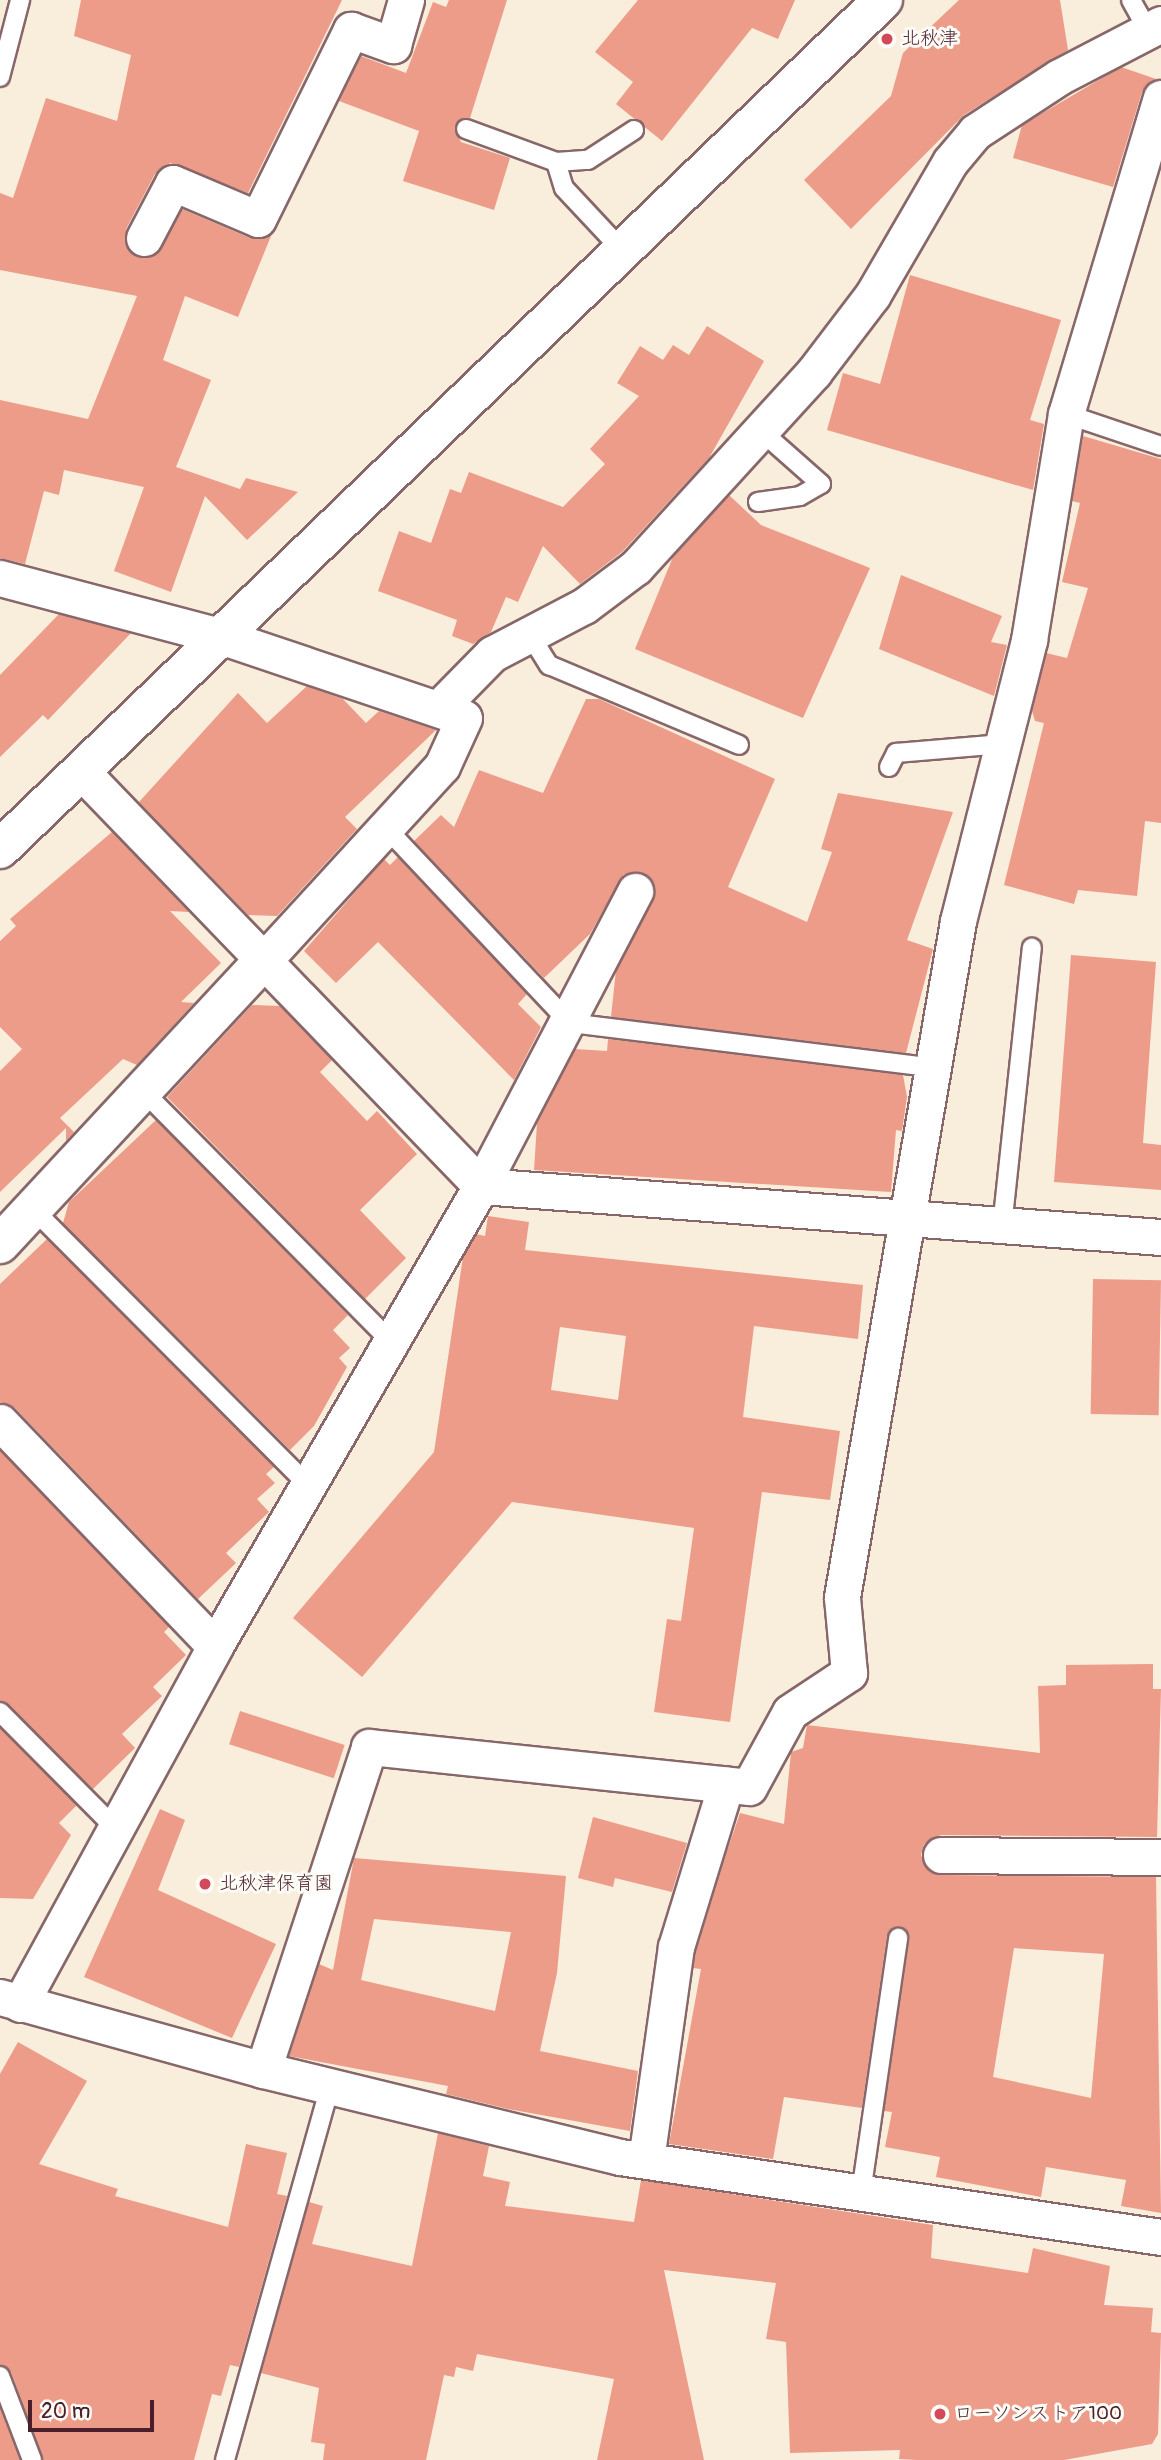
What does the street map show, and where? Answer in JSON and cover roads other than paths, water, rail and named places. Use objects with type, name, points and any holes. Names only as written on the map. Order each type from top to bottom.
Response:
[{"type":"street","points":[[144,238],[173,183],[258,219],[351,30],[393,45],[406,0]]},
{"type":"street","points":[[0,849],[883,0]]},
{"type":"street","points":[[439,708],[492,654],[530,635],[636,567],[761,431],[872,296],[950,162],[975,132],[1146,18]]},
{"type":"street","points":[[263,2070],[369,1747],[749,1787],[790,1712],[849,1674],[842,1597],[907,1221],[930,1067],[1029,640],[1066,414],[1161,98]]},
{"type":"street","points":[[0,578],[220,636],[464,718],[442,766],[0,1244]]},
{"type":"street","points":[[81,771],[481,1186],[907,1221],[1161,1237]]},
{"type":"street","points":[[635,891],[570,1023],[481,1186],[215,1646],[115,1828],[7,1995],[263,2070],[646,2160],[1161,2236]]},
{"type":"street","points":[[0,1422],[215,1646]]},
{"type":"street","points":[[646,2160],[676,1947],[726,1784]]},
{"type":"street","points":[[941,1855],[1161,1857]]},
{"type":"lane","points":[[0,77],[20,0]]},
{"type":"lane","points":[[466,129],[556,162],[588,160],[634,130]]},
{"type":"lane","points":[[556,162],[564,188],[622,250]]},
{"type":"lane","points":[[1066,414],[1161,446]]},
{"type":"lane","points":[[758,502],[800,496],[821,484],[761,431]]},
{"type":"lane","points":[[530,635],[549,666],[739,745]]},
{"type":"lane","points":[[889,767],[896,753],[1003,744]]},
{"type":"lane","points":[[386,828],[570,1023],[930,1067]]},
{"type":"lane","points":[[1002,1227],[1032,948]]},
{"type":"lane","points":[[143,1091],[391,1342]]},
{"type":"lane","points":[[33,1209],[308,1485]]},
{"type":"lane","points":[[0,1712],[115,1828]]},
{"type":"lane","points":[[861,2193],[898,1938]]},
{"type":"lane","points":[[225,2460],[330,2086]]},
{"type":"lane","points":[[0,2376],[32,2460]]},
{"type":"place","name":"北秋津","points":[[887,39]]},
{"type":"place","name":"北秋津保育園","points":[[205,1884]]},
{"type":"place","name":"ローソンストア100","points":[[940,2414]]}]
